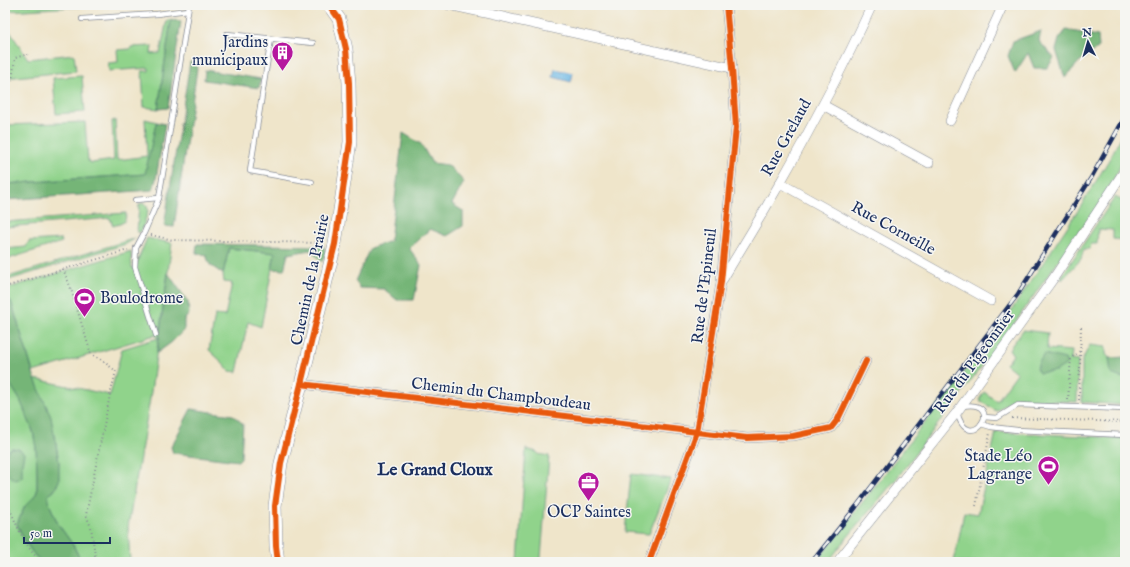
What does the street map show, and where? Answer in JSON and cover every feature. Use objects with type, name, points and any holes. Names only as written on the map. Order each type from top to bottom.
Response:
[{"type":"street","name":"Chemin de la Prairie","points":[[278,562],[275,506],[281,463],[335,244],[350,142],[349,83],[346,49],[339,18],[329,5]]},
{"type":"street","points":[[448,5],[732,68]]},
{"type":"street","name":"Rue de l'Epineuil","points":[[649,562],[697,432],[721,282],[736,127],[726,5]]},
{"type":"street","name":"Rue Grelaud","points":[[721,282],[780,183],[823,105],[872,5]]},
{"type":"street","points":[[950,121],[1003,5]]},
{"type":"street","points":[[823,105],[929,163]]},
{"type":"street","name":"Rue du Pigeonnier","points":[[837,562],[960,409],[1053,280],[1125,170]]},
{"type":"street","name":"Rue Corneille","points":[[780,183],[991,302]]},
{"type":"street","name":"Chemin du Champboudeau","points":[[301,384],[747,438],[793,436],[831,428],[838,419],[866,361]]},
{"type":"lane","points":[[82,19],[157,14],[189,8],[159,198],[136,248],[135,267],[156,335]]},
{"type":"lane","points":[[227,34],[313,43]]},
{"type":"lane","points":[[272,39],[250,171],[312,182]]},
{"type":"lane","points":[[135,200],[159,198]]},
{"type":"lane","points":[[972,404],[976,405],[982,410],[984,417],[981,424],[975,429],[967,429],[961,424],[960,409],[972,404]]},
{"type":"lane","points":[[984,417],[997,418],[1018,405],[1125,409]]},
{"type":"lane","points":[[981,424],[991,427],[1017,430],[1125,435]]},
{"type":"path","points":[[12,81],[14,58],[28,54]]},
{"type":"path","points":[[144,233],[173,240],[335,244]]},
{"type":"path","points":[[5,286],[136,248]]},
{"type":"path","points":[[63,269],[70,286],[91,354],[116,371],[86,515],[91,527],[96,562]]},
{"type":"path","points":[[1079,407],[1081,325]]},
{"type":"path","points":[[1067,407],[1071,358],[1081,350]]},
{"type":"path","points":[[1010,418],[1125,422]]},
{"type":"path","points":[[976,506],[991,427]]},
{"type":"path","points":[[5,498],[24,540],[41,562]]},
{"type":"green space","points":[[5,5],[108,5],[7,11],[10,19],[5,20]]},
{"type":"green space","points":[[167,20],[171,20],[158,109],[144,107],[142,71],[149,71],[149,68],[109,71],[108,63],[118,62],[117,50],[130,49],[131,47],[152,46],[151,54],[160,53]]},
{"type":"green space","points":[[171,20],[181,21],[168,108],[158,109]]},
{"type":"green space","points":[[5,24],[28,59],[74,54],[76,71],[5,78]]},
{"type":"green space","points":[[1066,30],[1098,36],[1099,47],[1079,62],[1065,78],[1056,50],[1059,39]]},
{"type":"green space","points":[[1041,31],[1039,41],[1054,58],[1047,68],[1034,68],[1028,53],[1015,73],[1008,56],[1013,41]]},
{"type":"green space","points":[[190,62],[198,62],[174,227],[164,226]]},
{"type":"green space","points":[[205,70],[261,79],[259,88],[204,80]]},
{"type":"green space","points":[[82,76],[85,112],[56,114],[53,78]]},
{"type":"green space","points":[[145,119],[165,124],[156,123],[146,174],[5,184],[5,125],[85,122],[88,161],[91,163],[114,160],[112,121],[115,120],[117,160],[147,156]]},
{"type":"green space","points":[[156,123],[165,124],[153,190],[5,200],[5,184],[145,174]]},
{"type":"green space","points":[[1125,129],[1125,156],[1116,175],[1097,207],[1016,321],[897,478],[828,562],[816,562],[1009,314],[1081,206],[1110,158]]},
{"type":"green space","points":[[403,133],[421,144],[432,163],[448,165],[464,182],[452,204],[463,211],[463,226],[447,236],[430,229],[409,248],[421,265],[414,300],[397,300],[384,289],[360,288],[355,281],[370,248],[390,241]]},
{"type":"green space","points":[[1115,197],[1125,202],[1125,240],[1113,239],[1113,230],[1098,229],[1097,244],[1091,244],[1090,249],[1084,249],[1081,259],[1062,280],[1061,277]]},
{"type":"green space","points":[[142,203],[147,206],[148,212],[141,232],[137,232],[139,205]]},
{"type":"green space","points":[[126,213],[124,221],[113,226],[110,218],[5,227],[5,222]]},
{"type":"green space","points":[[136,238],[126,244],[5,281],[5,278]]},
{"type":"green space","points":[[147,238],[172,243],[150,399],[128,527],[130,562],[79,562],[79,557],[73,545],[58,524],[48,501],[48,494],[53,492],[57,487],[59,462],[56,444],[35,379],[110,395],[122,349],[158,338],[155,335],[33,372],[11,301],[5,298],[5,289],[131,251],[132,268],[135,267]]},
{"type":"green space","points":[[61,239],[62,242],[5,260],[5,249],[26,247],[29,241]]},
{"type":"green space","points":[[197,244],[323,246],[326,252],[322,262],[310,250],[288,254],[284,270],[272,269],[275,253],[229,248],[223,274],[210,265],[206,255],[196,253]]},
{"type":"green space","points":[[229,248],[275,253],[261,327],[248,322],[237,372],[230,371],[209,350],[215,315],[225,316],[232,283],[224,282],[223,274]]},
{"type":"green space","points":[[168,273],[188,302],[189,314],[184,320],[184,330],[172,342],[157,353]]},
{"type":"green space","points":[[5,298],[11,301],[35,379],[51,417],[59,462],[59,481],[53,492],[48,495],[48,501],[58,524],[73,545],[79,557],[79,562],[41,562],[27,544],[17,524],[25,506],[37,492],[36,448],[33,431],[20,400],[5,376]]},
{"type":"green space","points":[[1023,330],[1048,333],[1047,349],[1072,351],[1071,360],[1078,361],[1077,402],[1014,399],[996,411],[979,400],[984,392],[997,401],[1017,373],[1006,364],[1013,355],[1009,349]]},
{"type":"green space","points":[[1090,345],[1106,347],[1106,354],[1109,358],[1112,374],[1125,359],[1125,405],[1082,402],[1082,360]]},
{"type":"green space","points":[[1044,354],[1065,359],[1067,364],[1056,371],[1039,373],[1036,368]]},
{"type":"green space","points":[[1125,357],[1125,376],[1122,378],[1111,374],[1109,358]]},
{"type":"green space","points":[[5,376],[22,403],[35,439],[37,492],[25,506],[17,524],[27,544],[41,562],[5,562]]},
{"type":"green space","points":[[191,409],[233,415],[243,424],[241,458],[238,461],[173,453],[171,447]]},
{"type":"green space","name":"Stade Léo Lagrange","points":[[996,432],[1125,438],[1125,562],[954,562],[964,512],[978,514]]},
{"type":"green space","points":[[11,448],[18,449],[24,453],[22,477],[15,480],[9,476],[5,467],[5,458]]},
{"type":"green space","points":[[526,449],[537,452],[538,454],[549,456],[541,558],[539,562],[518,562]]},
{"type":"green space","points":[[631,474],[671,479],[649,534],[625,532]]},
{"type":"water","points":[[555,69],[573,73],[571,82],[553,77]]},
{"type":"railway","points":[[812,562],[856,507],[1018,294],[1091,178],[1125,117]]},
{"type":"cycle path","points":[[278,562],[275,506],[281,463],[335,244],[350,142],[349,83],[346,49],[339,19],[329,5]]},
{"type":"cycle path","points":[[649,562],[697,432],[721,282],[736,127],[726,5]]},
{"type":"cycle path","points":[[301,384],[747,438],[793,436],[831,428],[838,419],[866,361]]},
{"type":"place","name":"Jardins municipaux","points":[[283,72]]},
{"type":"place","name":"Boulodrome","points":[[84,318]]},
{"type":"place","name":"Stade Léo Lagrange","points":[[1048,486]]},
{"type":"place","name":"OCP Saintes","points":[[589,502]]},
{"type":"district","name":"Le Grand Cloux","points":[[435,470]]}]
